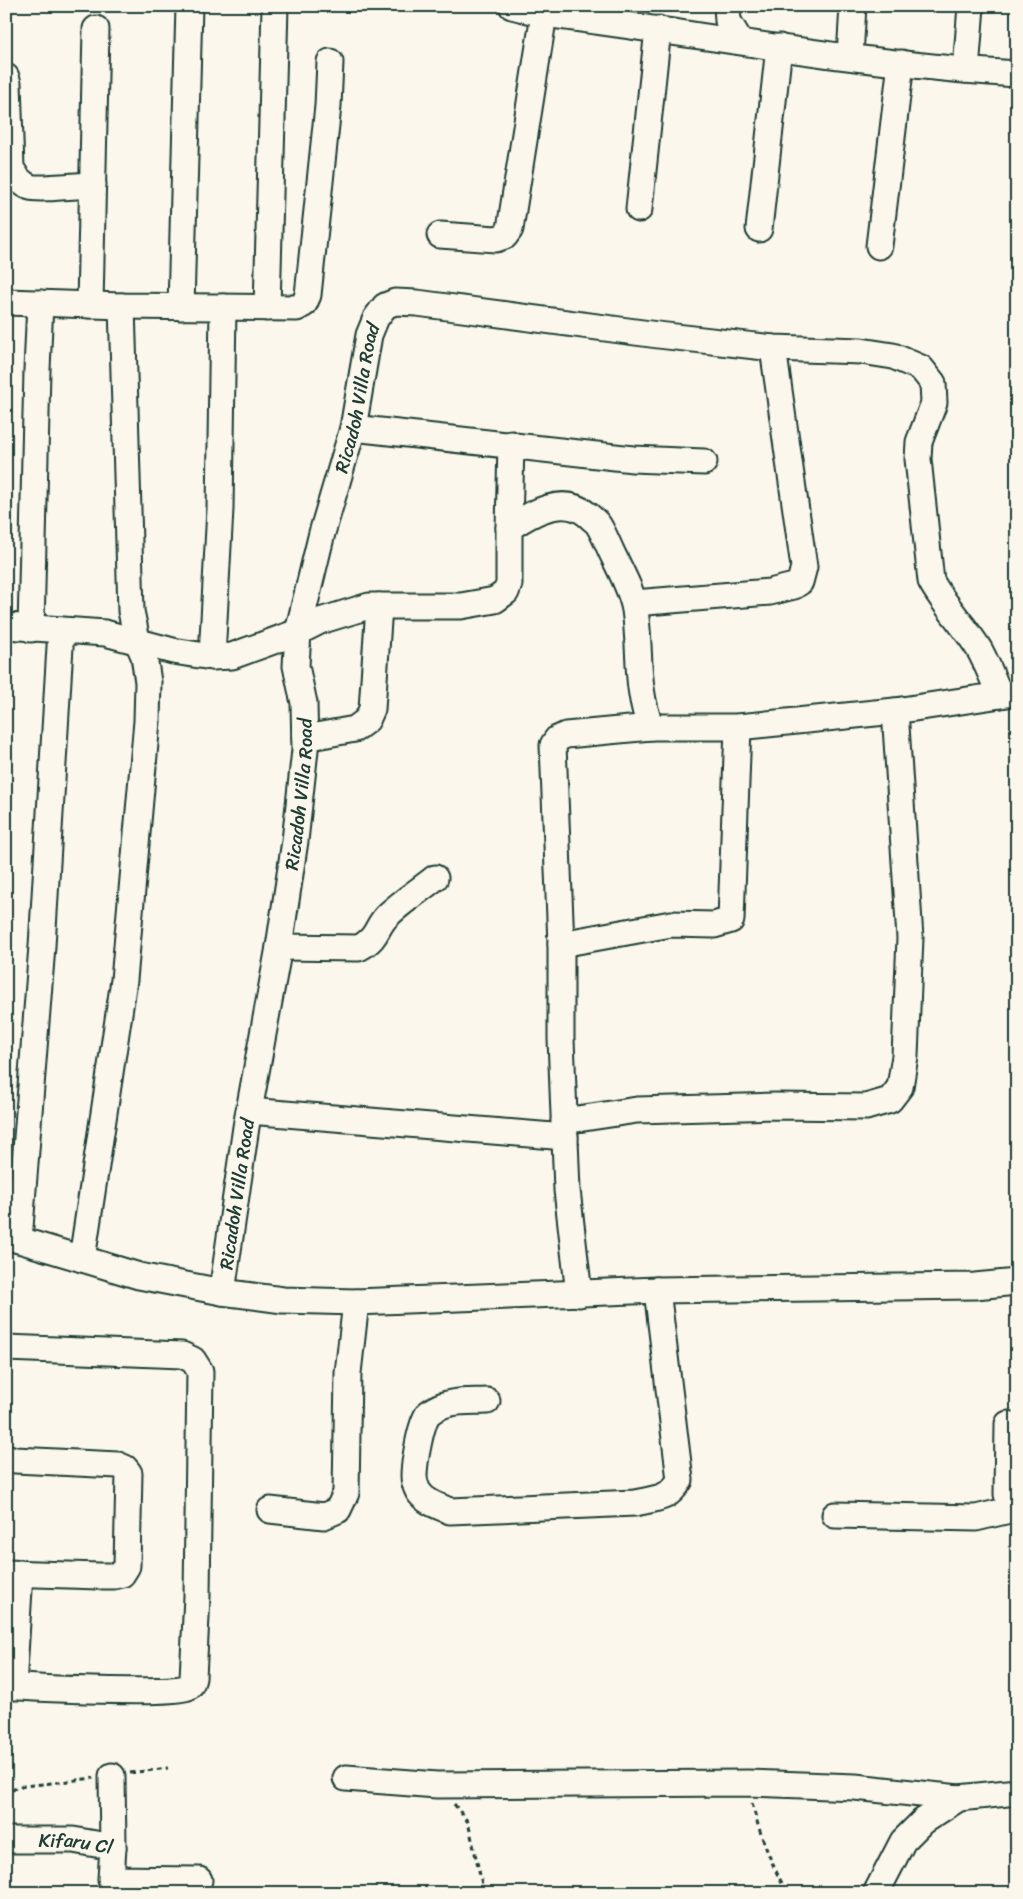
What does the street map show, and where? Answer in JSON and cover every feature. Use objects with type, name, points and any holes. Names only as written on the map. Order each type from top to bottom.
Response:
[{"type":"street","points":[[181,307],[189,6]]},
{"type":"street","points":[[267,308],[275,6]]},
{"type":"street","points":[[512,6],[544,14],[600,14],[658,30],[779,47],[901,63],[1017,74]]},
{"type":"street","points":[[727,6],[728,21],[740,41]]},
{"type":"street","points":[[850,56],[853,6]]},
{"type":"street","points":[[966,70],[971,6]]},
{"type":"street","points":[[440,235],[496,239],[504,236],[510,229],[544,14]]},
{"type":"street","points":[[90,305],[96,29]]},
{"type":"street","points":[[639,209],[658,30]]},
{"type":"street","points":[[758,229],[779,47]]},
{"type":"street","points":[[6,302],[223,308],[297,308],[304,304],[308,295],[328,106],[330,62]]},
{"type":"street","points":[[879,246],[901,63]]},
{"type":"street","points":[[6,77],[8,82],[11,168],[15,175],[21,182],[32,188],[93,185]]},
{"type":"street","name":"Ricadoh Villa Road","points":[[222,1292],[248,1111],[278,947],[295,840],[305,750],[304,703],[296,666],[298,632],[322,533],[353,428],[369,335],[376,318],[385,306],[395,302],[417,303],[658,335],[773,348]]},
{"type":"street","points":[[32,629],[35,430],[40,303]]},
{"type":"street","points":[[82,1259],[124,980],[146,730],[148,682],[144,656],[137,640],[131,611],[122,306]]},
{"type":"street","points":[[212,657],[220,509],[223,308]]},
{"type":"street","points":[[579,1294],[567,1190],[564,1130],[553,745],[556,739],[566,736],[651,727],[738,727],[895,710],[1008,694],[955,615],[939,597],[931,581],[918,459],[919,442],[934,403],[933,382],[920,368],[893,356],[861,351],[773,348],[804,567],[800,582],[794,586],[770,592],[634,603]]},
{"type":"street","points":[[353,428],[633,459],[704,462]]},
{"type":"street","points":[[6,626],[105,633],[173,651],[212,657],[232,656],[298,632],[320,621],[369,606],[461,606],[495,600],[506,592],[510,584],[508,528],[511,444]]},
{"type":"street","points":[[508,528],[537,512],[563,505],[575,507],[585,512],[598,524],[634,603],[642,701],[651,727]]},
{"type":"street","points":[[304,738],[355,729],[367,720],[372,709],[379,606]]},
{"type":"street","points":[[61,630],[42,946],[13,1238],[139,1276],[222,1292],[283,1300],[356,1302],[657,1290],[965,1286],[1017,1282]]},
{"type":"street","points":[[248,1111],[564,1130],[637,1110],[775,1106],[866,1107],[890,1100],[900,1087],[905,1056],[910,938],[895,710]]},
{"type":"street","points":[[560,944],[672,924],[714,925],[730,920],[738,727]]},
{"type":"street","points":[[278,947],[359,948],[368,944],[376,935],[387,915],[435,878]]},
{"type":"street","points":[[488,1401],[445,1403],[427,1414],[421,1430],[414,1477],[417,1490],[425,1499],[437,1506],[450,1511],[636,1503],[663,1497],[674,1490],[680,1480],[657,1290]]},
{"type":"street","points":[[270,1510],[324,1516],[338,1510],[346,1494],[348,1373],[356,1302]]},
{"type":"street","points":[[6,1348],[182,1355],[193,1360],[200,1371],[197,1596],[193,1678],[190,1686],[161,1691],[10,1687],[13,1573],[106,1576],[122,1574],[127,1566],[129,1473],[125,1468],[118,1465],[15,1460],[6,1457]]},
{"type":"street","points":[[1008,1424],[1007,1494],[1010,1506],[1015,1510]]},
{"type":"street","points":[[836,1515],[976,1518],[1015,1510]]},
{"type":"street","points":[[112,1776],[113,1846]]},
{"type":"street","points":[[346,1778],[437,1785],[748,1783],[854,1787],[959,1798],[1017,1792]]},
{"type":"street","points":[[876,1893],[903,1842],[923,1821],[959,1798]]},
{"type":"street","name":"Kifaru Cl","points":[[6,1840],[73,1840],[113,1846],[111,1886],[199,1880]]},
{"type":"path","points":[[6,1797],[16,1787],[168,1768]]},
{"type":"path","points":[[748,1783],[759,1832],[769,1860],[787,1893]]},
{"type":"path","points":[[437,1785],[468,1822],[484,1893]]}]
